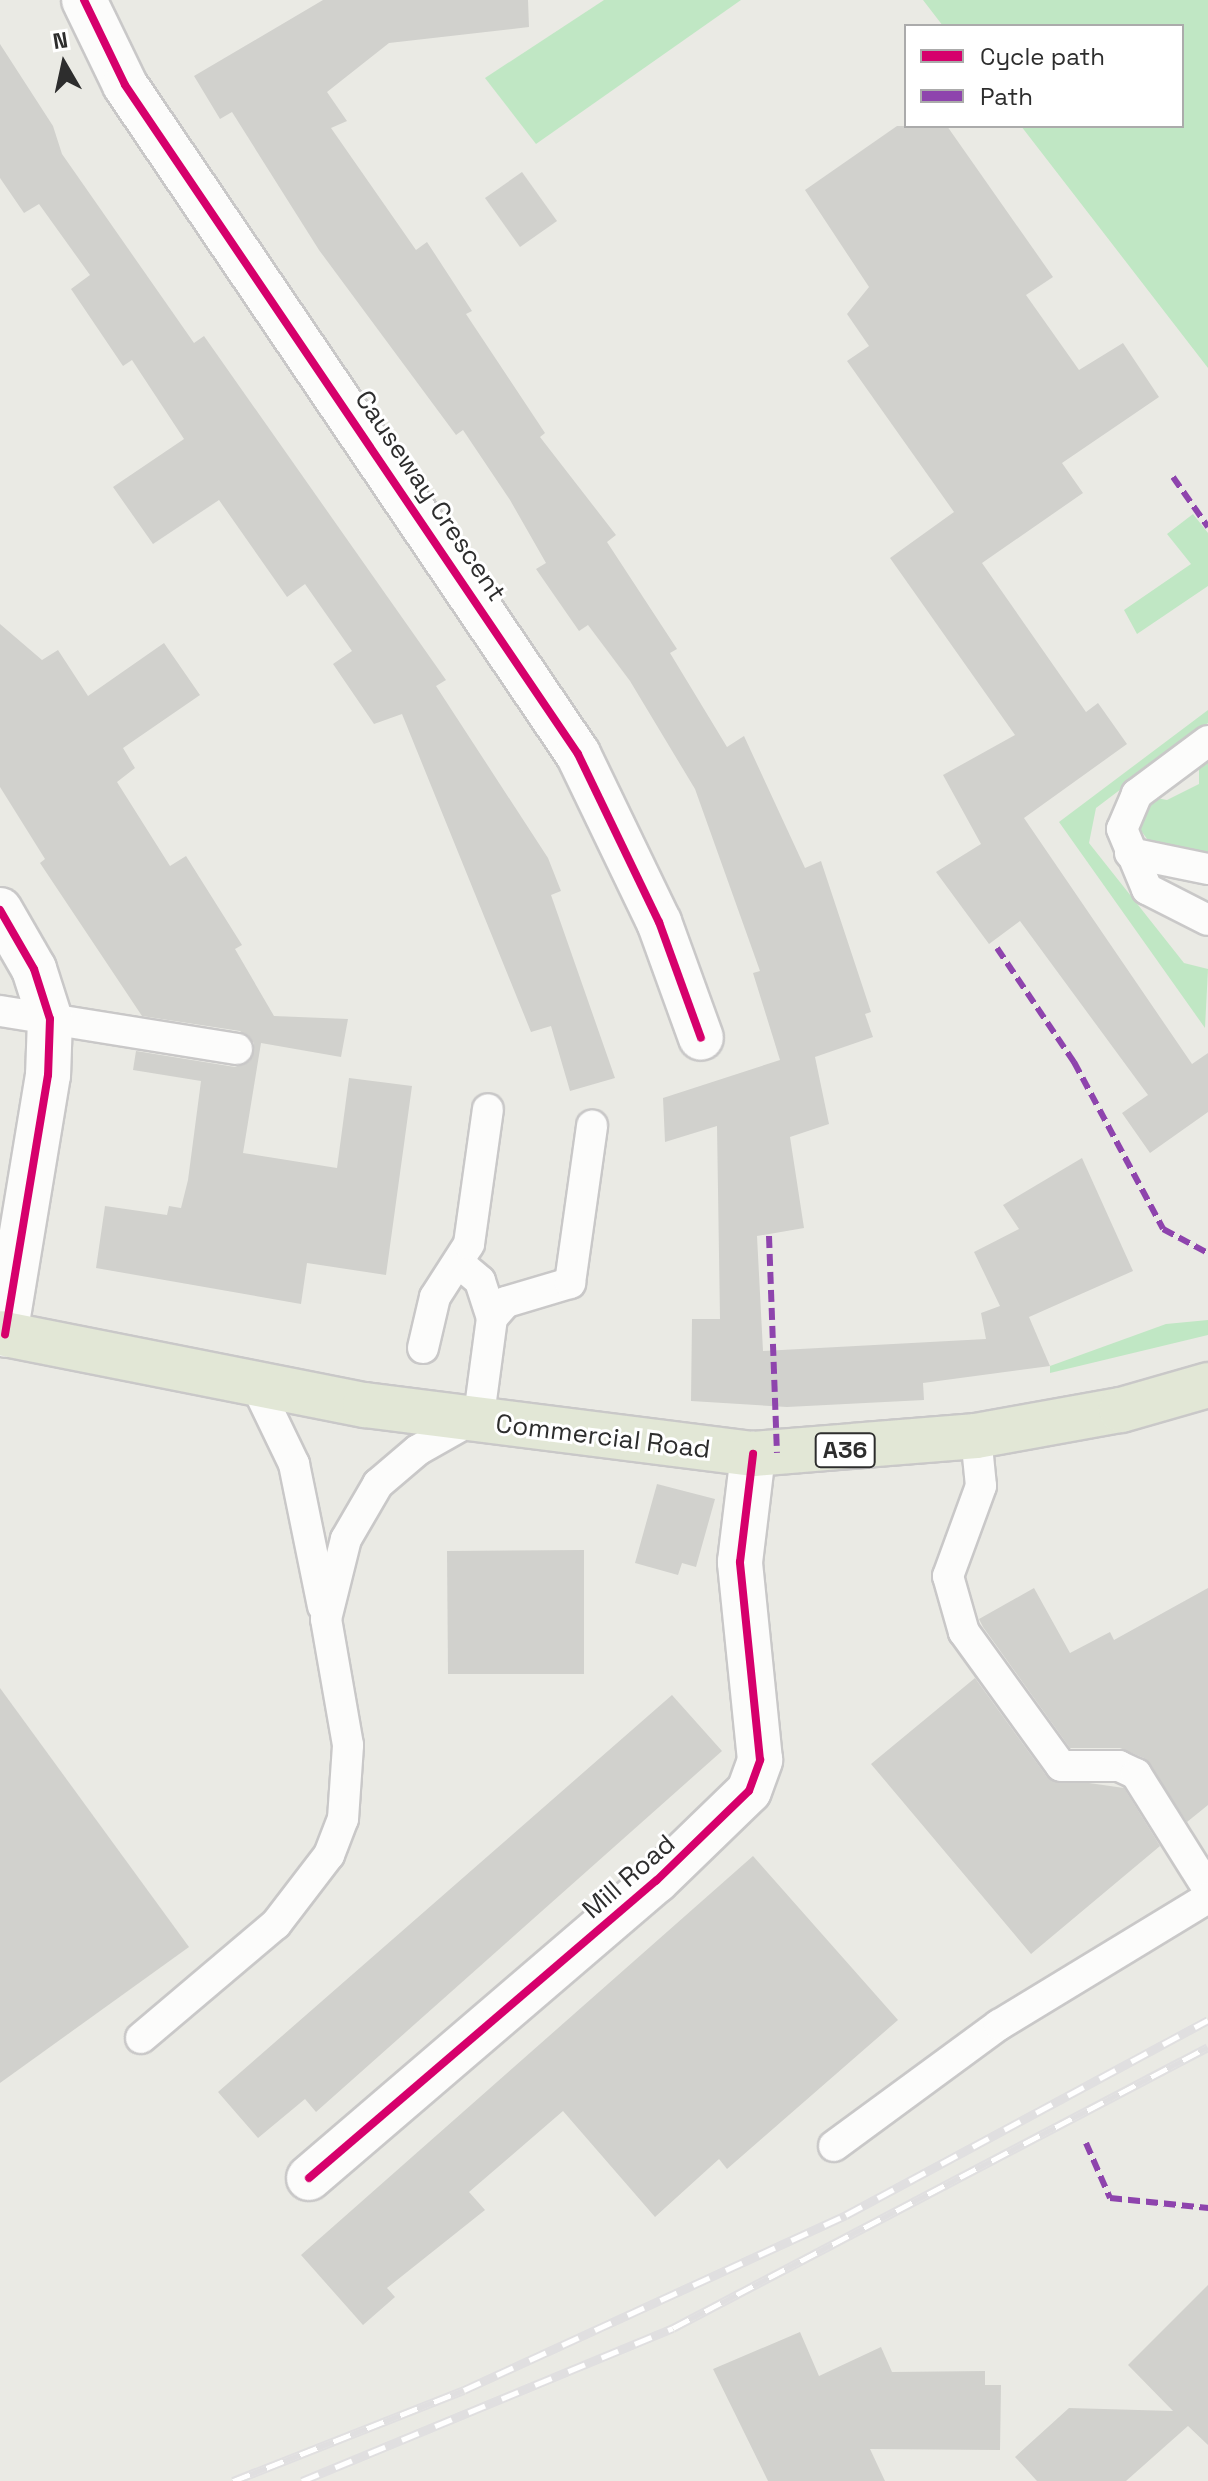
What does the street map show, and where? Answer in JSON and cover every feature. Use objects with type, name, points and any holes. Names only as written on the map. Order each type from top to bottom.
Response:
[{"type":"main road","name":"Commercial Road","points":[[3,1334],[256,1385],[474,1422],[753,1454],[976,1436],[1121,1410],[1208,1385]]},
{"type":"street","name":"Causeway Crescent","points":[[84,0],[125,85],[578,754],[659,922],[701,1038]]},
{"type":"street","points":[[0,910],[34,969],[50,1019],[3,1334]]},
{"type":"street","name":"Mill Road","points":[[309,2178],[656,1881],[749,1791],[760,1760],[740,1562],[753,1454]]},
{"type":"lane","points":[[1208,741],[1131,802],[1122,829],[1147,889],[1208,920]]},
{"type":"lane","points":[[1130,853],[1208,869]]},
{"type":"lane","points":[[0,1011],[237,1049]]},
{"type":"lane","points":[[423,1348],[435,1297],[460,1264],[473,1230],[488,1109]]},
{"type":"lane","points":[[492,1318],[506,1302],[570,1283],[592,1126]]},
{"type":"lane","points":[[326,1619],[346,1539],[378,1484],[418,1450],[474,1422],[492,1318],[480,1281],[460,1264]]},
{"type":"lane","points":[[141,2038],[276,1924],[329,1855],[343,1819],[348,1745],[326,1619],[294,1464],[256,1385]]},
{"type":"lane","points":[[976,1436],[981,1486],[948,1576],[975,1654],[1061,1766],[1119,1766],[1136,1774],[1208,1889]]},
{"type":"lane","points":[[834,2146],[999,2025],[1208,1898]]},
{"type":"green space","points":[[604,0],[741,0],[536,144],[485,78]]},
{"type":"green space","points":[[923,0],[1208,0],[1208,368],[1023,128],[1184,128],[1184,24],[941,24]]},
{"type":"green space","points":[[1193,514],[1208,533],[1208,586],[1137,634],[1124,610],[1191,564],[1167,534]]},
{"type":"green space","points":[[1208,710],[1208,723],[1096,808],[1089,843],[1184,963],[1208,969],[1205,1028],[1059,822]]},
{"type":"green space","points":[[1208,756],[1208,860],[1153,847],[1139,828],[1151,797],[1167,800],[1199,784],[1199,761]]},
{"type":"green space","points":[[1208,1320],[1208,1335],[1050,1373],[1050,1366],[1166,1324]]},
{"type":"building","points":[[323,0],[528,0],[529,27],[389,43],[327,92],[347,121],[331,128],[416,250],[427,242],[472,311],[466,314],[545,433],[540,437],[616,535],[607,542],[677,649],[670,653],[727,747],[744,736],[805,868],[821,861],[871,1012],[865,1014],[873,1037],[815,1057],[829,1124],[790,1137],[804,1228],[757,1236],[763,1351],[986,1339],[981,1313],[1000,1306],[974,1252],[1019,1229],[1003,1205],[1082,1158],[1133,1271],[1029,1317],[1050,1366],[923,1383],[924,1400],[787,1407],[691,1401],[692,1319],[720,1319],[717,1126],[665,1142],[663,1098],[780,1060],[753,973],[760,971],[695,789],[630,681],[588,625],[579,631],[536,569],[546,563],[510,500],[463,430],[456,435],[319,250],[232,112],[220,119],[194,76]]},
{"type":"building","points":[[0,44],[53,126],[62,154],[194,343],[204,336],[446,680],[436,686],[548,858],[561,891],[551,895],[615,1078],[570,1091],[551,1026],[531,1032],[402,714],[374,724],[333,664],[352,651],[305,584],[287,597],[219,500],[153,544],[113,487],[184,439],[132,360],[123,366],[71,289],[90,275],[39,204],[24,213],[0,178]]},
{"type":"building","points":[[897,126],[948,128],[1053,277],[1026,295],[1079,370],[1123,343],[1159,397],[1062,463],[1083,493],[982,563],[1086,712],[1098,703],[1127,744],[1024,818],[1192,1064],[1208,1053],[1208,1112],[1150,1153],[1122,1113],[1148,1095],[1020,921],[989,944],[936,872],[981,844],[943,775],[1015,735],[890,558],[954,512],[847,361],[869,346],[847,314],[869,287],[805,190]]},
{"type":"building","points":[[522,172],[557,221],[520,247],[485,198]]},
{"type":"building","points":[[0,624],[42,660],[58,650],[88,696],[164,643],[200,695],[123,748],[135,768],[117,782],[170,866],[186,856],[242,945],[235,949],[274,1016],[348,1019],[341,1057],[261,1043],[243,1153],[337,1168],[349,1078],[412,1086],[386,1275],[307,1263],[301,1304],[96,1268],[105,1206],[167,1215],[169,1206],[181,1208],[188,1180],[201,1081],[133,1070],[136,1051],[235,1067],[250,1061],[254,1043],[240,1031],[142,1016],[40,863],[45,859],[0,787]]},
{"type":"building","points":[[657,1484],[715,1499],[696,1567],[682,1563],[678,1575],[635,1563]]},
{"type":"building","points":[[584,1550],[584,1674],[448,1674],[447,1551]]},
{"type":"building","points":[[1034,1588],[1070,1653],[1110,1632],[1114,1640],[1208,1588],[1208,1805],[1187,1822],[1144,1758],[1120,1748],[1070,1748],[983,1627],[979,1619]]},
{"type":"building","points":[[975,1678],[1047,1777],[1124,1788],[1160,1846],[1031,1954],[871,1764]]},
{"type":"building","points":[[0,1688],[189,1947],[0,2083]]},
{"type":"building","points":[[672,1695],[722,1751],[316,2112],[305,2099],[258,2138],[218,2092]]},
{"type":"building","points":[[753,1856],[898,2020],[727,2169],[719,2159],[655,2217],[563,2111],[469,2192],[485,2210],[387,2288],[395,2297],[363,2325],[301,2255]]},
{"type":"building","points":[[1208,2285],[1208,2445],[1188,2426],[1126,2481],[1037,2481],[1015,2457],[1069,2408],[1173,2411],[1128,2365]]},
{"type":"building","points":[[800,2332],[819,2376],[881,2347],[892,2372],[985,2371],[985,2385],[1001,2385],[1000,2450],[870,2449],[885,2481],[768,2481],[713,2369]]},
{"type":"railway","points":[[233,2481],[464,2390],[846,2215],[1208,2020]]},
{"type":"railway","points":[[302,2481],[673,2328],[1208,2047]]},
{"type":"marked path","points":[[1173,477],[1208,527]]},
{"type":"marked path","points":[[997,948],[1074,1062],[1163,1229],[1208,1253]]},
{"type":"marked path","points":[[769,1236],[777,1453]]},
{"type":"marked path","points":[[1086,2143],[1110,2198],[1208,2208]]},
{"type":"cycle path","points":[[84,0],[125,85],[578,754],[659,922],[701,1038]]},
{"type":"cycle path","points":[[0,910],[34,969],[50,1019],[48,1075],[5,1334]]},
{"type":"cycle path","points":[[309,2178],[656,1881],[749,1791],[760,1760],[740,1562],[753,1454]]}]
